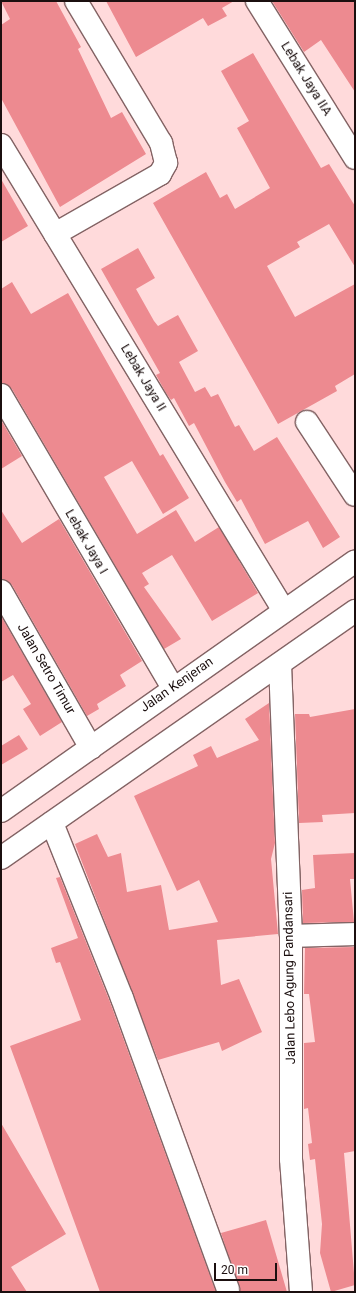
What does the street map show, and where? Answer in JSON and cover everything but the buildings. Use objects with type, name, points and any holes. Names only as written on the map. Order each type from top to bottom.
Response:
[{"type":"street","points":[[55,234],[160,174],[166,163],[161,143],[76,1]]},
{"type":"street","name":"Lebak Jaya IIA","points":[[257,1],[355,158]]},
{"type":"street","name":"Lebak Jaya II","points":[[1,145],[284,611]]},
{"type":"street","name":"Lebak Jaya I","points":[[1,395],[172,687]]},
{"type":"street","points":[[307,422],[355,494]]},
{"type":"street","name":"Jalan Kenjeran","points":[[1,811],[91,748],[172,687],[355,561]]},
{"type":"street","name":"Jalan Setro Timur","points":[[1,591],[91,748]]},
{"type":"street","points":[[1,858],[355,611]]},
{"type":"street","name":"Jalan Lebo Agung Pandansari","points":[[280,664],[291,936],[291,1158],[300,1292]]},
{"type":"street","points":[[52,823],[122,998],[228,1289]]},
{"type":"street","points":[[291,936],[355,934]]}]
